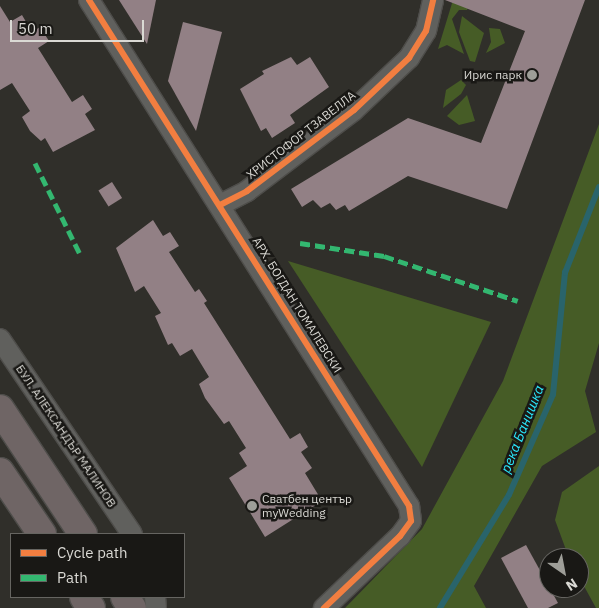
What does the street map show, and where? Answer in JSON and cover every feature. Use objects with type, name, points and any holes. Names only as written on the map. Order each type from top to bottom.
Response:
[{"type":"main road","points":[[0,410],[83,533]]},
{"type":"main road","points":[[0,472],[8,489],[41,533]]},
{"type":"street","name":"АРХ. БОГДАН ТОМАЛЕВСКИ","points":[[89,0],[409,506],[411,521],[400,536],[324,608]]},
{"type":"street","name":"ХРИСТОФОР ТЗАВЕЛЛА","points":[[220,205],[247,191],[354,110],[409,58],[426,31],[433,0]]},
{"type":"street","name":"БУЛ. АЛЕКСАНДЪР МАЛИНОВ","points":[[0,338],[131,533]]},
{"type":"green space","points":[[453,0],[471,0],[467,10],[459,10],[452,19],[464,54],[447,45],[438,49]]},
{"type":"green space","points":[[462,16],[484,33],[475,62],[470,61],[459,32]]},
{"type":"green space","points":[[489,28],[500,29],[505,43],[486,53],[491,42]]},
{"type":"green space","points":[[461,80],[466,85],[461,94],[443,108],[446,90]]},
{"type":"green space","points":[[467,95],[475,121],[459,125],[447,116]]},
{"type":"green space","points":[[599,124],[599,343],[585,391],[596,432],[542,466],[474,586],[486,608],[345,608],[422,529],[503,381]]},
{"type":"green space","points":[[288,261],[491,322],[422,467]]},
{"type":"green space","points":[[599,466],[599,608],[596,608],[589,595],[589,548],[565,548],[555,520],[562,492]]},
{"type":"building","points":[[119,0],[156,0],[147,44]]},
{"type":"building","name":"Ирис парк","points":[[445,0],[585,0],[507,209],[408,176],[349,211],[345,205],[336,210],[330,203],[321,208],[313,200],[302,207],[291,189],[408,118],[481,143],[525,31]]},
{"type":"building","points":[[0,6],[10,22],[22,15],[32,32],[40,27],[49,41],[38,48],[72,102],[83,95],[92,109],[85,114],[95,130],[53,152],[45,138],[41,141],[30,131],[22,117],[30,111],[12,83],[0,90]]},
{"type":"building","points":[[183,22],[222,32],[196,131],[168,81]]},
{"type":"building","points":[[291,57],[297,65],[310,57],[329,87],[290,115],[295,123],[272,138],[266,128],[261,131],[240,89],[264,74],[262,71]]},
{"type":"building","points":[[112,182],[122,198],[108,207],[98,190]]},
{"type":"building","points":[[153,220],[163,236],[170,232],[179,246],[169,252],[195,292],[199,289],[207,301],[204,303],[290,439],[300,433],[308,447],[301,452],[312,468],[305,473],[322,501],[265,537],[229,478],[247,466],[239,453],[246,448],[229,421],[224,424],[205,398],[199,384],[209,377],[192,349],[180,356],[172,343],[168,345],[155,316],[161,313],[144,286],[135,292],[116,248]]},
{"type":"building","points":[[526,545],[539,569],[539,598],[555,598],[558,603],[548,608],[528,608],[501,558]]},
{"type":"waterway","name":"река Банишка","points":[[440,608],[509,495],[553,395],[565,273],[599,187]]},
{"type":"marked path","points":[[35,163],[81,256]]},
{"type":"marked path","points":[[300,243],[384,256],[518,301]]},
{"type":"cycle path","points":[[89,0],[409,506],[411,521],[400,536],[324,608]]},
{"type":"cycle path","points":[[220,205],[247,191],[354,110],[409,58],[426,31],[433,0]]},
{"type":"place","name":"Ирис парк","points":[[532,75]]},
{"type":"place","name":"Сватбен център myWedding","points":[[252,506]]}]
